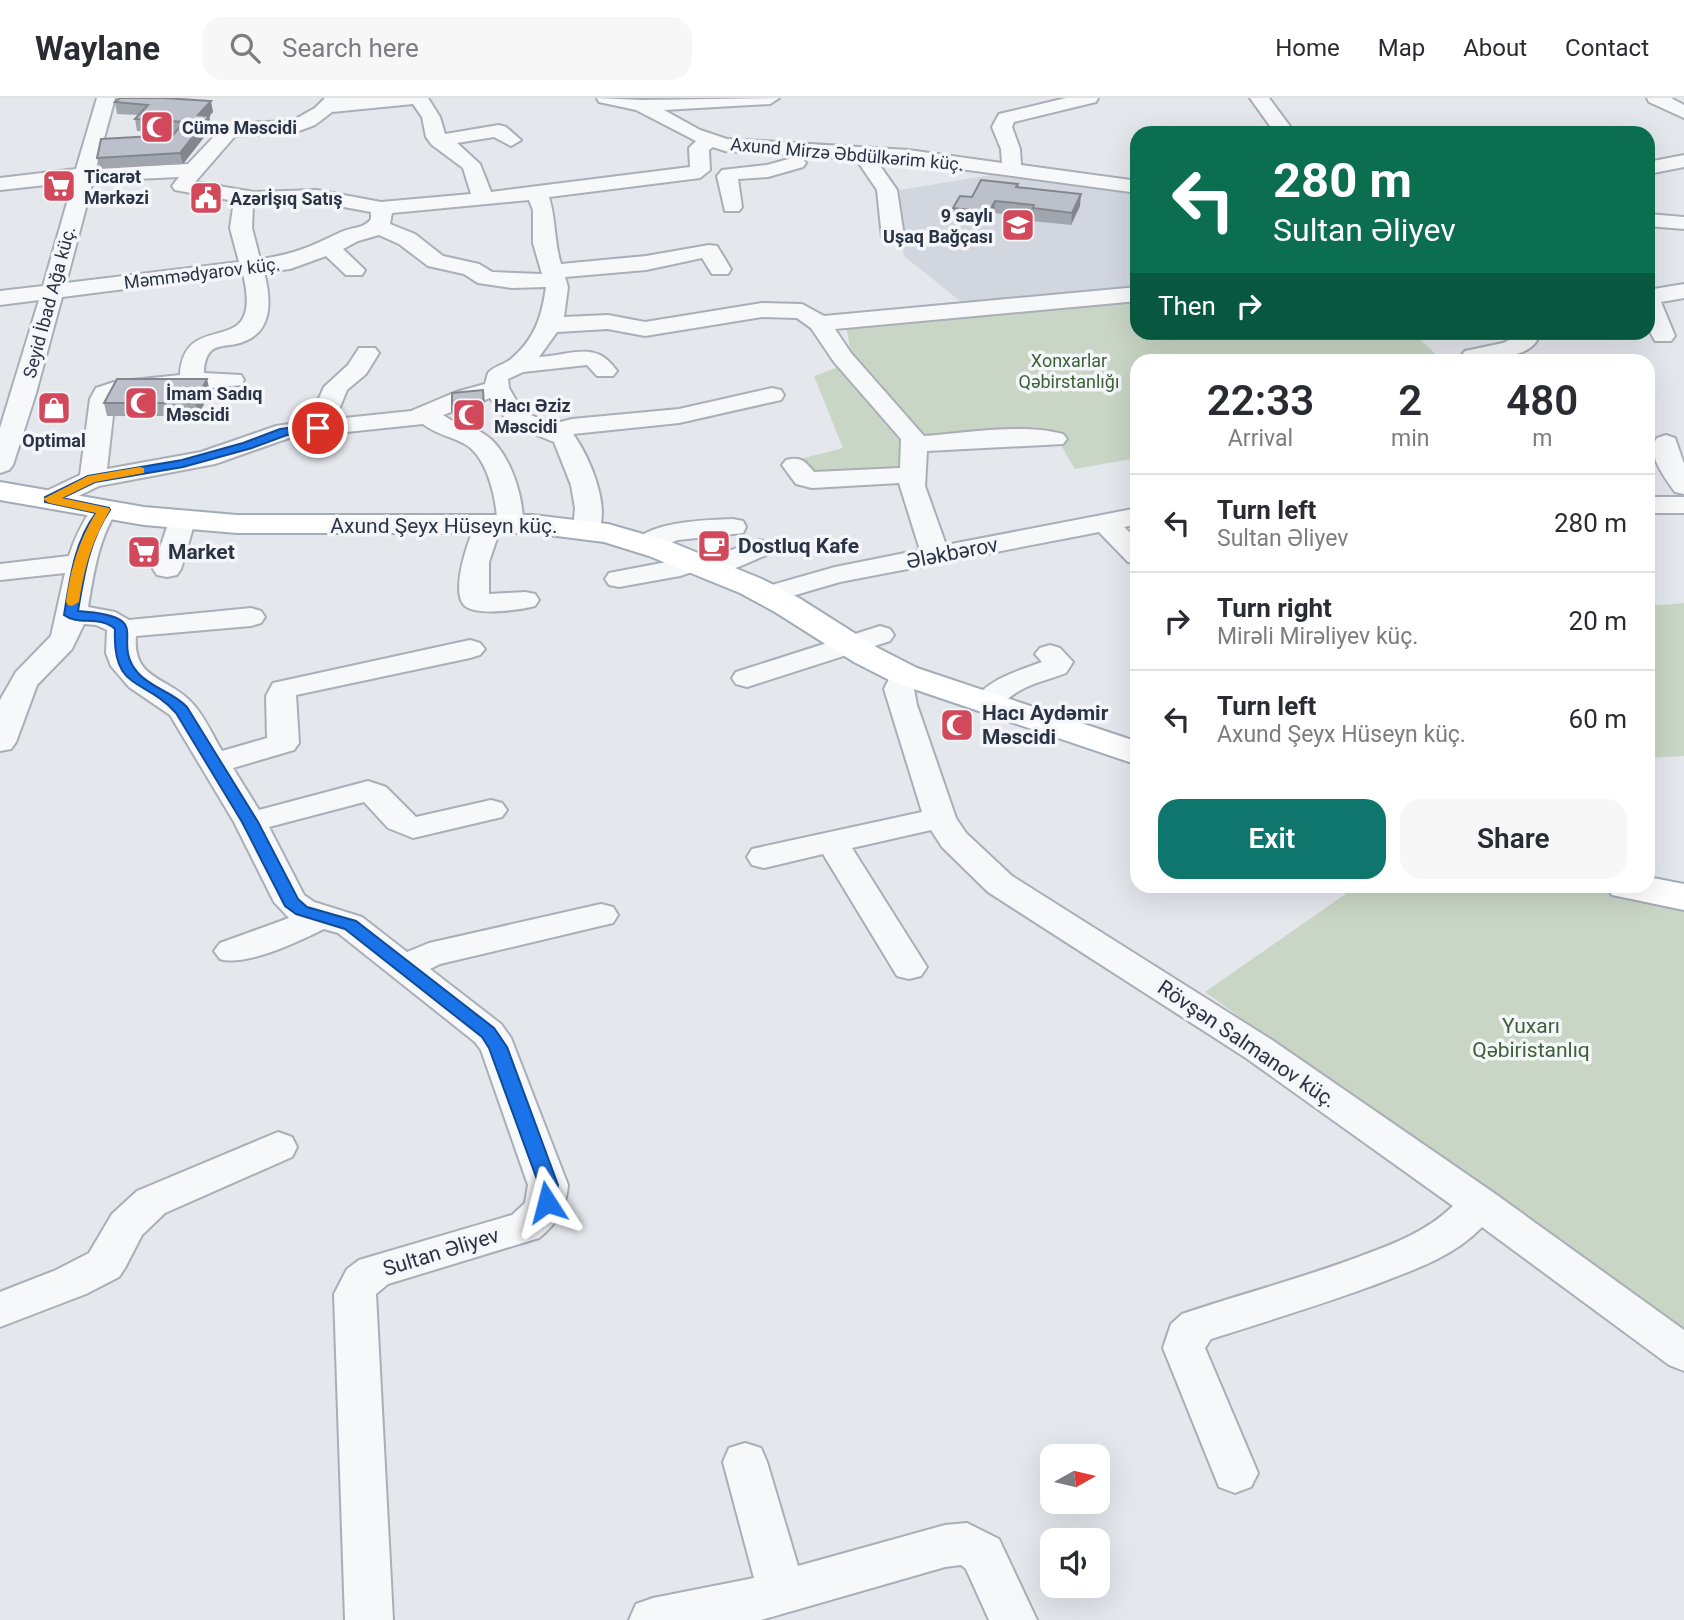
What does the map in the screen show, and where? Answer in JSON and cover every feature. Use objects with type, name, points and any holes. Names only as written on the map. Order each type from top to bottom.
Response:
[{"type":"main road","name":"Axund Şeyx Hüseyn küç.","points":[[0,491],[182,521],[286,526],[500,523],[586,528],[647,559],[699,565],[768,595],[849,645],[905,675],[1130,751]]},
{"type":"main road","points":[[1655,892],[1684,897]]},
{"type":"street","points":[[413,98],[335,108],[303,124],[280,130],[229,132],[183,186],[245,197],[317,187],[352,196],[436,261],[471,269],[486,278],[512,281],[554,276],[603,256],[646,263],[709,251],[720,269]]},
{"type":"street","points":[[419,98],[432,117],[433,132],[439,141],[467,160],[473,168],[482,199]]},
{"type":"street","points":[[642,103],[770,98]]},
{"type":"street","points":[[1010,98],[1026,111]]},
{"type":"street","points":[[1009,170],[1013,155],[1002,127],[1003,121],[1026,111],[1089,98]]},
{"type":"street","points":[[1259,98],[1280,126]]},
{"type":"street","points":[[1656,98],[1684,112]]},
{"type":"street","name":"Axund Mirzə Əbdülkərim küç.","points":[[604,101],[642,103],[709,141],[741,148],[887,154],[1130,186]]},
{"type":"street","name":"Seyid İbad Ağa küç.","points":[[0,465],[12,394],[52,291],[93,142],[112,102]]},
{"type":"street","points":[[439,141],[493,131],[499,131],[511,140]]},
{"type":"street","points":[[887,154],[893,143],[918,140]]},
{"type":"street","points":[[93,142],[118,141]]},
{"type":"street","points":[[379,217],[537,192],[615,175],[699,172],[699,148],[709,141]]},
{"type":"street","points":[[732,207],[727,176],[729,174],[784,168],[798,162],[806,151]]},
{"type":"street","points":[[864,153],[867,164],[887,190],[893,237]]},
{"type":"street","points":[[1655,167],[1684,161]]},
{"type":"street","points":[[0,184],[45,178],[194,170]]},
{"type":"street","points":[[1036,195],[1051,176]]},
{"type":"street","points":[[537,192],[543,211],[544,243],[557,296],[550,325],[538,344],[517,365],[500,374],[496,379],[496,388],[519,419],[563,437],[571,452],[587,501],[589,519],[586,528]]},
{"type":"street","points":[[193,369],[209,341],[237,338],[251,331],[258,312],[257,278],[241,238],[245,197]]},
{"type":"street","name":"Məmmədyarov küç.","points":[[0,299],[290,262],[328,248],[379,217]]},
{"type":"street","points":[[1655,221],[1684,223]]},
{"type":"street","points":[[328,248],[354,270]]},
{"type":"street","points":[[820,323],[1130,295]]},
{"type":"street","points":[[1663,295],[1663,336]]},
{"type":"street","points":[[550,325],[608,321],[645,329],[776,309],[802,311],[820,323],[842,357],[909,432],[915,444],[911,475],[936,556]]},
{"type":"street","points":[[1482,354],[1520,345],[1527,340]]},
{"type":"street","points":[[318,428],[336,387],[358,369],[367,353]]},
{"type":"street","points":[[517,365],[546,365],[588,358],[594,359],[605,371]]},
{"type":"street","points":[[141,364],[193,369],[232,380]]},
{"type":"street","points":[[92,479],[97,458],[102,399],[115,380],[193,369]]},
{"type":"street","points":[[49,499],[92,479],[206,458],[277,424],[318,428],[379,423],[427,414],[458,400],[496,388]]},
{"type":"street","points":[[553,432],[572,426],[679,416],[772,395]]},
{"type":"street","points":[[427,414],[455,438],[474,439],[492,458],[510,508],[475,562],[475,600],[482,603],[525,600]]},
{"type":"street","points":[[455,438],[519,419]]},
{"type":"street","points":[[915,444],[1002,438],[1054,439]]},
{"type":"street","points":[[1666,443],[1666,455],[1684,486]]},
{"type":"street","points":[[795,465],[805,478],[812,480],[911,475]]},
{"type":"street","points":[[1655,505],[1684,505]]},
{"type":"street","points":[[0,742],[26,679],[57,648],[68,629],[79,563],[93,525],[104,510]]},
{"type":"street","name":"Ələkbərov","points":[[768,595],[835,575],[1130,517]]},
{"type":"street","points":[[167,569],[182,521]]},
{"type":"street","points":[[1104,522],[1130,548]]},
{"type":"street","points":[[619,579],[647,559],[657,537],[677,532],[733,527]]},
{"type":"street","points":[[699,565],[758,548]]},
{"type":"street","points":[[647,559],[663,601]]},
{"type":"street","points":[[0,572],[79,563]]},
{"type":"street","points":[[70,615],[103,617],[117,623],[122,629],[251,617]]},
{"type":"street","name":"Sultan Əliyev","points":[[122,629],[121,654],[130,672],[137,680],[173,700],[250,822],[285,894],[302,910],[351,925],[403,969],[488,1032],[498,1047],[548,1185],[542,1214],[525,1227],[374,1272],[362,1281],[355,1294],[369,1620]]},
{"type":"street","points":[[747,678],[880,635]]},
{"type":"street","points":[[215,763],[288,754],[281,696],[284,689],[470,649]]},
{"type":"street","points":[[986,703],[1009,684],[1056,667],[1058,662],[1050,654]]},
{"type":"street","name":"Rövşən Salmanov küç.","points":[[905,675],[899,689],[902,705],[940,818],[954,840],[1000,884],[1259,1049],[1684,1353]]},
{"type":"street","points":[[250,822],[369,791],[377,794],[402,825],[413,828],[424,828],[491,810]]},
{"type":"street","points":[[764,857],[940,818]]},
{"type":"street","points":[[831,841],[909,967]]},
{"type":"street","points":[[403,969],[429,955],[601,915]]},
{"type":"street","points":[[232,951],[286,933],[322,916]]},
{"type":"street","points":[[0,1310],[71,1282],[104,1265],[127,1225],[151,1202],[278,1147]]},
{"type":"street","points":[[1235,1474],[1184,1348],[1186,1336],[1197,1326],[1306,1293],[1417,1252],[1452,1232],[1480,1205]]},
{"type":"street","points":[[745,1462],[781,1591]]},
{"type":"street","points":[[653,1620],[737,1605],[946,1546],[967,1544],[984,1554],[1013,1620]]},
{"type":"shaded area","name":"9 saylı Uşaq Bağçası","points":[[991,175],[1130,192],[1130,291],[965,305],[904,256],[894,191]]},
{"type":"green space","name":"Xonxarlar Qəbirstanlığı","points":[[1130,299],[1130,340],[1421,340],[1436,354],[1130,354],[1130,459],[1075,469],[1055,435],[909,442],[900,473],[812,477],[800,459],[843,448],[814,376],[852,362],[846,324]]},
{"type":"green space","points":[[1684,603],[1684,756],[1655,758],[1655,605]]},
{"type":"green space","name":"Yuxarı Qəbiristanlıq","points":[[1347,893],[1614,893],[1684,907],[1684,1335],[1205,992]]},
{"type":"building","points":[[120,98],[211,101],[198,115],[209,116],[180,153],[97,158],[101,139],[173,135],[184,122],[135,119],[148,105],[115,102]]},
{"type":"building","points":[[981,180],[1081,194],[1072,213],[995,201],[989,212],[953,208],[960,196],[972,197]]},
{"type":"building","points":[[117,379],[207,379],[195,403],[104,403]]},
{"type":"building","points":[[483,390],[484,408],[452,411],[452,393]]},
{"type":"slow traffic","points":[[72,602],[87,538],[104,510],[49,499],[92,479],[140,471]]},
{"type":"place","name":"Cümə Məscidi","points":[[157,127]]},
{"type":"place","name":"Ticarət Mərkəzi","points":[[59,186]]},
{"type":"place","name":"Azərİşıq Satış","points":[[206,198]]},
{"type":"place","name":"9 saylı Uşaq Bağçası","points":[[1018,225]]},
{"type":"place","name":"İmam Sadıq Məscidi","points":[[141,403]]},
{"type":"place","name":"Optimal","points":[[54,408]]},
{"type":"place","name":"Hacı Əziz Məscidi","points":[[469,415]]},
{"type":"place","name":"Dostluq Kafe","points":[[714,546]]},
{"type":"place","name":"Market","points":[[144,552]]},
{"type":"place","name":"Hacı Aydəmir Məscidi","points":[[957,725]]},
{"type":"route","points":[[318,428],[285,431],[247,446],[183,464],[92,479],[49,499],[104,510],[87,538],[79,563],[70,615],[103,617],[117,623],[122,629],[121,654],[130,672],[137,680],[173,700],[182,710],[250,822],[291,902],[302,910],[351,925],[403,969],[488,1032],[498,1047],[548,1185],[547,1202]]}]
